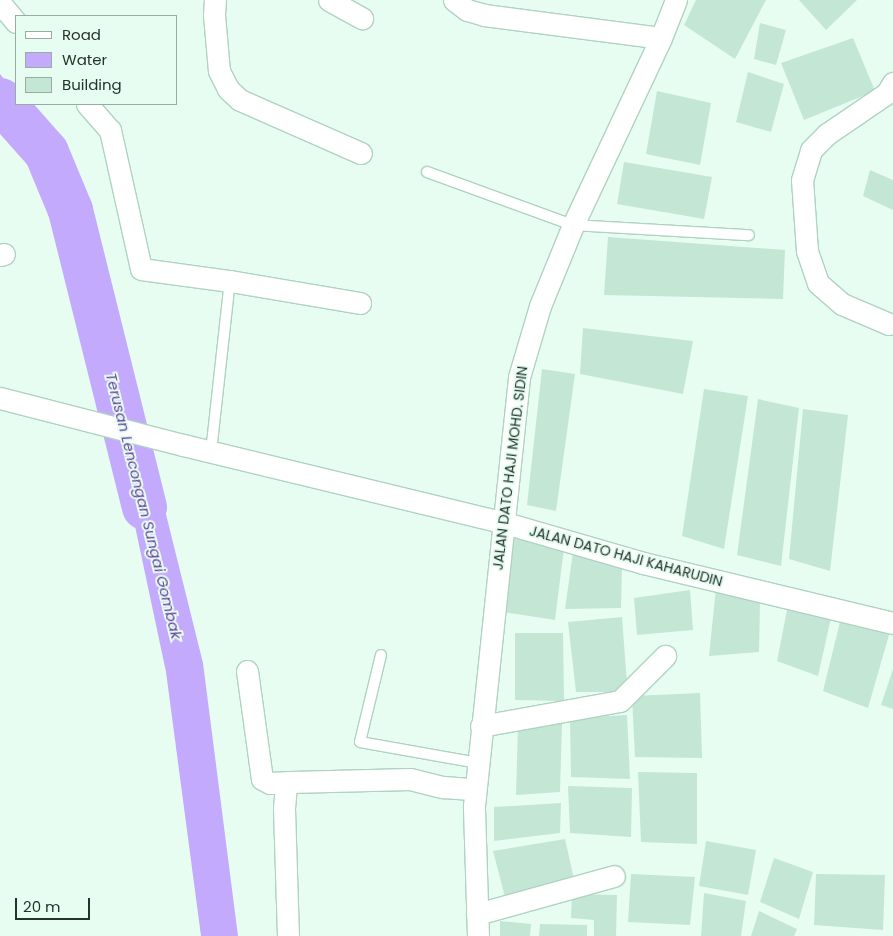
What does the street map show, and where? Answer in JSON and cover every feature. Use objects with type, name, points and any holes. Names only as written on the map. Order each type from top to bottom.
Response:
[{"type":"street","points":[[215,0],[214,15],[219,71],[228,89],[240,100],[361,153]]},
{"type":"street","points":[[329,0],[362,18]]},
{"type":"street","points":[[454,0],[467,10],[484,15],[661,38]]},
{"type":"street","name":"JALAN DATO HAJI MOHD. SIDIN","points":[[478,936],[475,789],[480,726],[519,376],[540,306],[573,226],[661,38],[676,0]]},
{"type":"street","points":[[0,3],[15,21]]},
{"type":"street","points":[[889,324],[842,304],[818,283],[807,251],[802,180],[811,150],[827,134],[887,93],[893,83]]},
{"type":"street","points":[[88,105],[110,130],[141,269],[230,281],[360,304]]},
{"type":"street","name":"JALAN DATO HAJI KAHARUDIN","points":[[0,398],[211,452],[502,522],[643,562],[893,624]]},
{"type":"street","points":[[480,726],[620,701],[665,656]]},
{"type":"street","points":[[247,671],[262,779],[270,783],[410,780],[443,787],[475,789]]},
{"type":"street","points":[[288,936],[284,808],[286,786],[290,782]]},
{"type":"street","points":[[477,914],[614,876]]},
{"type":"lane","points":[[428,172],[573,226],[749,235]]},
{"type":"lane","points":[[211,452],[230,281]]},
{"type":"lane","points":[[381,654],[360,742],[478,763]]},
{"type":"water","points":[[0,74],[15,93],[15,105],[26,105],[59,145],[73,177],[77,199],[58,208],[36,162],[0,122]]},
{"type":"water","points":[[118,446],[150,450],[203,663],[238,936],[201,936],[166,672]]},
{"type":"building","points":[[696,0],[766,0],[735,59],[684,25]]},
{"type":"building","points":[[799,0],[857,0],[826,30]]},
{"type":"building","points":[[760,23],[786,30],[776,65],[754,59]]},
{"type":"building","points":[[853,38],[875,91],[804,120],[781,63]]},
{"type":"building","points":[[748,72],[784,84],[771,132],[736,122]]},
{"type":"building","points":[[657,91],[711,103],[700,165],[646,154]]},
{"type":"building","points":[[624,162],[712,177],[704,219],[617,204]]},
{"type":"building","points":[[870,170],[893,180],[893,210],[863,196]]},
{"type":"building","points":[[608,237],[785,250],[783,299],[604,295]]},
{"type":"building","points":[[583,328],[693,341],[683,394],[580,374]]},
{"type":"building","points":[[542,369],[575,374],[556,511],[527,505]]},
{"type":"building","points":[[704,389],[748,396],[724,549],[682,536]]},
{"type":"building","points":[[758,399],[799,408],[781,566],[737,555]]},
{"type":"building","points":[[803,409],[848,415],[830,571],[789,559]]},
{"type":"building","points":[[512,537],[564,548],[555,620],[504,612]]},
{"type":"building","points":[[573,552],[622,564],[621,608],[565,609]]},
{"type":"building","points":[[716,588],[760,602],[759,652],[709,656]]},
{"type":"building","points":[[690,590],[693,630],[637,635],[634,598]]},
{"type":"building","points":[[788,605],[831,618],[818,676],[777,661]]},
{"type":"building","points":[[622,617],[627,684],[619,692],[576,692],[568,622]]},
{"type":"building","points":[[841,618],[889,635],[868,708],[823,691]]},
{"type":"building","points":[[515,633],[563,633],[564,701],[515,700]]},
{"type":"building","points":[[893,669],[893,709],[881,705]]},
{"type":"building","points":[[700,693],[702,758],[635,757],[632,696]]},
{"type":"building","points":[[627,715],[630,779],[571,777],[570,718]]},
{"type":"building","points":[[562,724],[560,792],[516,795],[518,725]]},
{"type":"building","points":[[638,772],[697,773],[697,844],[641,842]]},
{"type":"building","points":[[568,786],[632,788],[631,837],[570,833]]},
{"type":"building","points":[[561,803],[560,833],[494,841],[494,807]]},
{"type":"building","points":[[565,839],[574,879],[505,897],[493,851]]},
{"type":"building","points":[[706,841],[756,850],[748,895],[699,886]]},
{"type":"building","points":[[774,858],[813,872],[799,919],[760,902]]},
{"type":"building","points":[[631,874],[695,877],[690,925],[628,922]]},
{"type":"building","points":[[816,874],[885,875],[883,930],[814,925]]},
{"type":"building","points":[[704,893],[746,901],[741,936],[701,936]]},
{"type":"building","points":[[572,894],[617,895],[616,936],[594,936],[594,920],[571,918]]},
{"type":"building","points":[[759,911],[797,929],[794,936],[751,936]]},
{"type":"building","points":[[500,921],[531,924],[530,936],[500,936]]},
{"type":"building","points":[[540,924],[587,925],[587,936],[539,936]]},
{"type":"waterway","name":"Terusan Lencongan Sungai Gombak","points":[[0,100],[46,152],[70,210],[144,507]]}]
